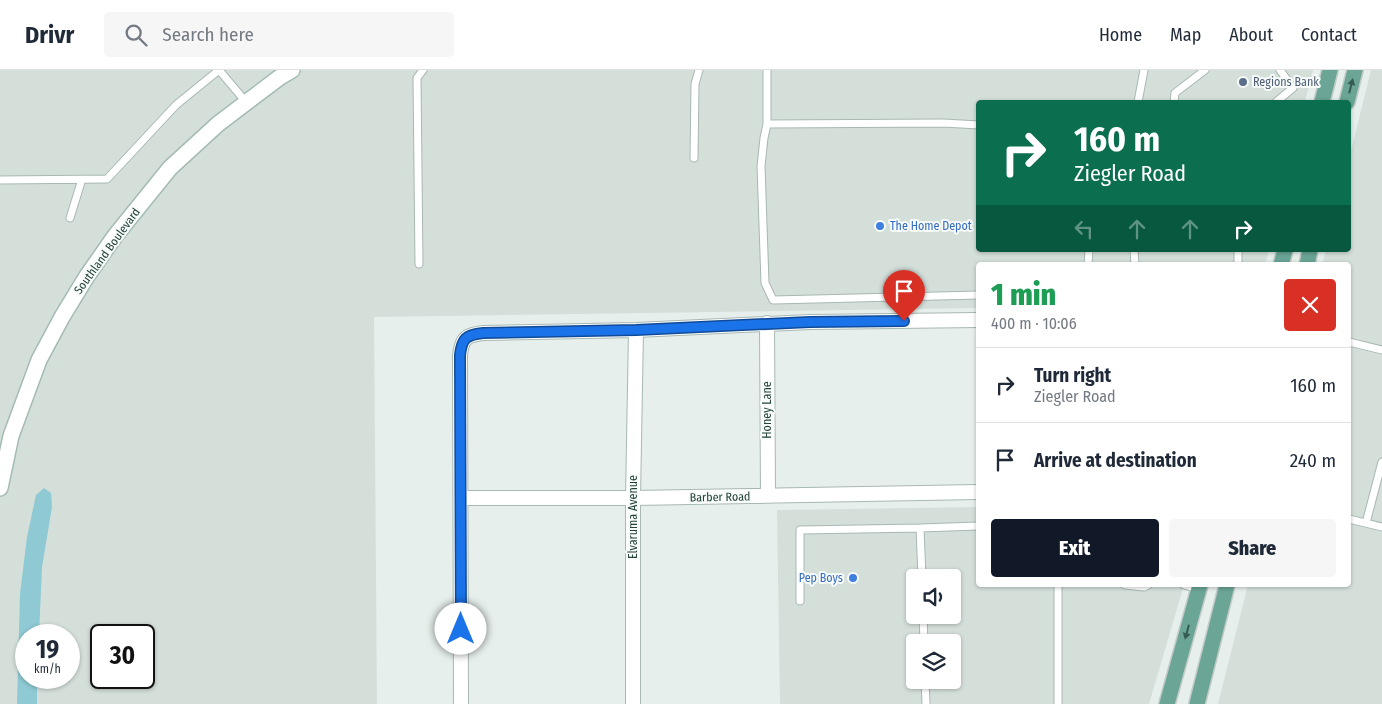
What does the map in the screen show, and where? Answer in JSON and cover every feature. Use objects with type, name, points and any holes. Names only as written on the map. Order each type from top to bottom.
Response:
[{"type":"main road","points":[[1322,100],[1330,70]]},
{"type":"main road","points":[[1348,100],[1355,70]]},
{"type":"main road","points":[[1167,704],[1199,587]]},
{"type":"main road","points":[[1197,704],[1226,587]]},
{"type":"street","name":"Southland Boulevard","points":[[0,488],[8,435],[39,360],[87,276],[115,236],[170,168],[218,124],[292,70]]},
{"type":"street","points":[[461,704],[460,355],[464,338],[473,334],[483,333],[636,330],[767,323],[976,320]]},
{"type":"street","name":"Honey Lane","points":[[767,323],[768,496]]},
{"type":"street","name":"Elvaruma Avenue","points":[[632,704],[636,330]]},
{"type":"street","name":"Barber Road","points":[[461,498],[633,498],[976,492]]},
{"type":"lane","points":[[0,180],[107,179],[176,105],[219,70],[246,102]]},
{"type":"lane","points":[[419,264],[416,78],[422,70]]},
{"type":"lane","points":[[694,158],[695,84],[698,70]]},
{"type":"lane","points":[[767,70],[767,124],[761,166],[764,274],[765,283],[773,300],[976,295]]},
{"type":"lane","points":[[1138,100],[1144,70]]},
{"type":"lane","points":[[1174,100],[1174,93],[1205,70]]},
{"type":"lane","points":[[1278,100],[1293,88],[1280,70]]},
{"type":"lane","points":[[767,124],[944,123],[976,125]]},
{"type":"lane","points":[[70,218],[82,178]]},
{"type":"lane","points":[[1351,342],[1382,350]]},
{"type":"lane","points":[[1366,523],[1382,462]]},
{"type":"lane","points":[[1351,519],[1382,527]]},
{"type":"lane","points":[[800,601],[800,530],[976,526]]},
{"type":"lane","points":[[920,528],[922,569]]},
{"type":"lane","points":[[1058,587],[1058,704]]},
{"type":"lane","points":[[925,689],[926,704]]},
{"type":"shaded area","points":[[0,70],[1313,70],[1306,100],[976,100],[976,252],[1268,252],[1266,262],[976,262],[976,308],[374,317],[377,704],[0,704]]},
{"type":"shaded area","points":[[1371,70],[1382,70],[1382,704],[1218,704],[1247,587],[1351,587],[1351,262],[1323,262],[1325,252],[1351,252],[1351,151]]},
{"type":"shaded area","points":[[976,507],[976,587],[1183,587],[1149,704],[780,704],[777,510]]},
{"type":"water","points":[[44,488],[51,493],[52,507],[42,567],[39,624],[19,624],[20,594],[27,537],[36,495]]},
{"type":"water","points":[[17,689],[37,689],[37,704],[17,704]]},
{"type":"place","name":"Regions Bank","points":[[1243,82]]},
{"type":"place","name":"The Home Depot","points":[[880,226]]},
{"type":"place","name":"Pep Boys","points":[[853,578]]},
{"type":"route","points":[[461,629],[460,355],[464,338],[473,334],[483,333],[636,330],[767,323],[904,321]]}]
